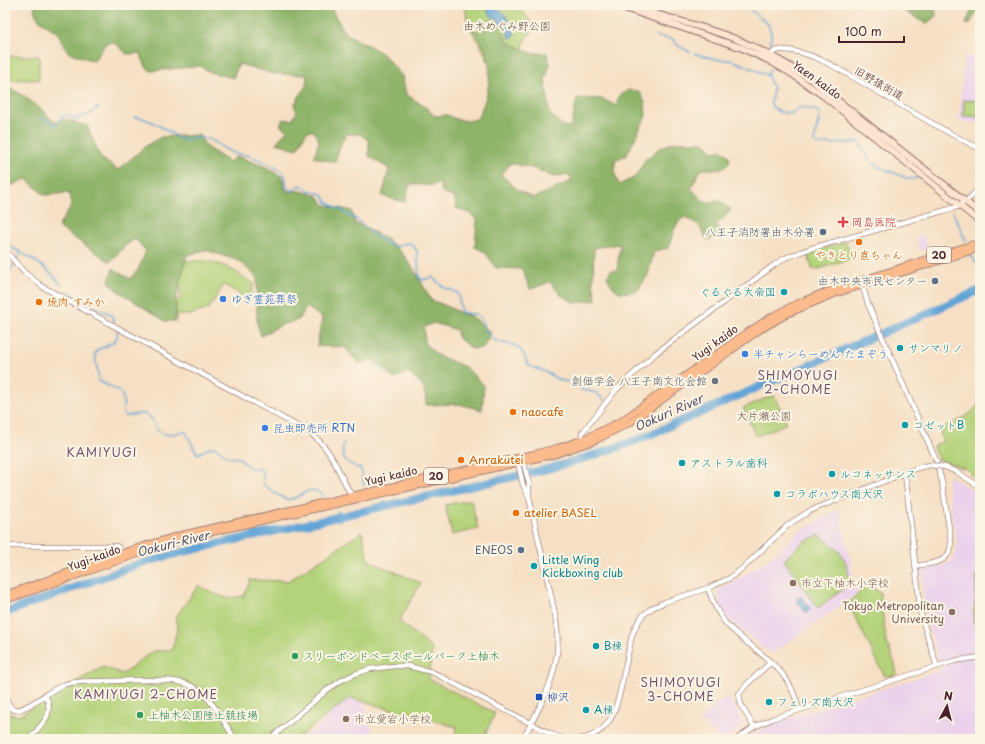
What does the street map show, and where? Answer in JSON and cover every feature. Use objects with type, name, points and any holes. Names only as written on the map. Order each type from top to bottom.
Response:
[{"type":"main road","name":"Yaen kaido","points":[[615,5],[770,57],[825,97],[980,222]]},
{"type":"main road","name":"Yaen kaido","points":[[630,5],[737,40],[813,81],[980,213]]},
{"type":"main road","name":"Yugi kaido","points":[[353,498],[572,449],[610,433],[634,420],[770,323],[807,304],[862,282],[980,242]]},
{"type":"main road","name":"Yugi kaido","points":[[521,460],[582,440],[610,428],[631,415],[745,334],[773,316],[813,296],[980,248]]},
{"type":"main road","name":"Yugi-kaido","points":[[5,595],[121,556],[164,544],[353,498]]},
{"type":"main road","name":"Yugi-kaido","points":[[5,600],[121,556]]},
{"type":"street","name":"旧野猿街道","points":[[770,57],[778,50],[786,50],[822,61],[980,149]]},
{"type":"street","points":[[582,440],[582,434],[613,394],[656,353],[785,258],[809,249],[960,205],[980,187]]},
{"type":"street","points":[[5,250],[23,271],[43,287],[310,433],[323,444],[330,454],[353,498]]},
{"type":"street","points":[[862,282],[868,304],[941,473],[951,541],[950,551],[944,559],[933,563],[915,566]]},
{"type":"street","points":[[521,460],[530,484],[529,497]]},
{"type":"street","points":[[521,460],[520,471],[522,481],[529,497],[554,607],[558,635],[556,658],[552,677],[545,695],[523,739]]},
{"type":"street","points":[[580,739],[591,736],[602,729],[612,717],[617,705],[632,635],[642,616],[658,605],[722,582],[737,573],[780,532],[803,516],[819,507],[905,472],[930,465],[946,467],[957,472],[980,487]]},
{"type":"street","points":[[905,472],[921,615],[937,667]]},
{"type":"street","points":[[5,546],[116,546],[118,547],[121,556]]},
{"type":"street","points":[[708,588],[715,606],[723,620],[731,629],[780,670],[788,680],[798,703],[799,710]]},
{"type":"street","points":[[737,739],[754,727],[774,718],[954,661],[980,656]]},
{"type":"street","points":[[754,727],[741,705],[739,694],[747,684],[771,662]]},
{"type":"street","points":[[270,739],[338,682],[360,671],[389,666],[408,666],[432,672],[553,735],[566,739]]},
{"type":"street","points":[[5,689],[9,705],[15,710],[25,707],[63,684],[73,682],[160,680],[180,682],[188,684],[203,694],[235,739]]},
{"type":"street","points":[[29,739],[44,722],[48,714],[49,705],[45,695]]},
{"type":"shaded area","points":[[964,57],[980,57],[980,123],[959,121]]},
{"type":"shaded area","points":[[923,234],[927,249],[920,251],[916,236]]},
{"type":"shaded area","name":"Tokyo Metropolitan University","points":[[949,475],[980,496],[980,739],[746,739],[752,734],[774,723],[942,670],[926,620],[921,570],[943,566],[951,561],[956,552],[957,541],[953,525],[947,478],[949,478]]},
{"type":"shaded area","name":"市立下柚木小学校","points":[[839,509],[857,594],[771,654],[730,621],[722,609],[717,596],[720,589],[771,558],[799,532]]},
{"type":"shaded area","points":[[726,695],[744,723],[725,739],[720,739],[700,720]]},
{"type":"shaded area","name":"市立愛宕小学校","points":[[351,698],[364,702],[374,739],[299,739],[325,722],[321,717]]},
{"type":"green space","points":[[35,5],[329,5],[345,33],[382,53],[402,76],[406,94],[428,109],[434,116],[447,115],[456,119],[468,121],[477,119],[481,111],[487,94],[489,76],[488,58],[485,49],[473,30],[490,19],[498,24],[508,42],[531,53],[547,53],[550,64],[545,80],[550,114],[563,126],[571,127],[577,98],[603,99],[616,106],[619,95],[629,90],[639,91],[645,102],[646,116],[627,155],[615,160],[615,174],[619,185],[635,177],[645,160],[658,149],[673,142],[702,142],[714,152],[723,150],[729,156],[730,163],[720,169],[701,169],[691,188],[704,202],[720,201],[731,210],[717,225],[723,235],[707,240],[699,225],[685,217],[681,219],[674,230],[669,248],[654,251],[648,275],[637,291],[619,292],[613,287],[607,277],[611,270],[617,271],[620,244],[594,248],[593,281],[596,300],[575,303],[561,295],[550,282],[530,289],[522,269],[496,268],[485,252],[475,247],[477,221],[470,213],[456,208],[455,198],[443,193],[439,183],[428,186],[410,184],[405,202],[382,196],[389,169],[369,156],[369,141],[360,134],[348,134],[342,140],[335,162],[314,157],[319,141],[314,131],[307,131],[297,149],[276,143],[287,131],[280,125],[283,119],[292,120],[297,112],[294,105],[306,86],[307,75],[274,74],[239,64],[233,78],[210,72],[200,66],[151,71],[146,67],[140,53],[127,54],[114,42],[106,43],[94,61],[68,52],[59,35],[39,19],[35,11]],"holes":[[[511,163],[536,169],[553,177],[568,174],[572,181],[533,198],[518,190],[501,175]]]},
{"type":"green space","name":"由木めぐみ野公園","points":[[466,5],[522,5],[520,8],[535,28],[526,38],[522,50],[500,46],[487,60],[470,27],[466,13]]},
{"type":"green space","points":[[895,5],[935,5],[936,16],[926,24]]},
{"type":"green space","points":[[973,5],[980,5],[970,24],[966,24]]},
{"type":"green space","points":[[5,56],[39,56],[39,80],[5,80]]},
{"type":"green space","points":[[5,87],[18,92],[25,97],[54,122],[65,119],[87,126],[101,158],[118,170],[146,146],[161,137],[199,135],[206,147],[230,162],[237,156],[268,168],[282,177],[286,191],[301,191],[318,196],[325,205],[352,211],[355,224],[364,226],[383,237],[401,252],[414,269],[431,300],[463,314],[472,316],[491,333],[483,348],[472,349],[457,337],[457,330],[434,323],[424,327],[425,344],[437,355],[465,367],[484,385],[482,410],[459,404],[426,405],[424,389],[420,382],[407,372],[394,379],[371,359],[359,364],[345,347],[317,346],[322,318],[307,307],[298,320],[281,325],[261,336],[257,323],[257,277],[239,261],[206,250],[187,255],[176,298],[176,321],[165,321],[115,289],[109,282],[113,268],[130,279],[138,270],[146,251],[135,239],[126,245],[110,262],[58,227],[71,206],[69,193],[44,195],[26,179],[10,186],[5,182]]},
{"type":"green space","points":[[964,100],[980,101],[980,117],[963,116]]},
{"type":"green space","points":[[846,242],[852,258],[816,270],[812,269],[808,255],[809,252]]},
{"type":"green space","points":[[184,261],[205,261],[229,268],[254,284],[250,296],[243,296],[224,285],[208,309],[190,315],[173,315],[173,303],[180,299],[180,270]]},
{"type":"green space","name":"大片瀬公園","points":[[774,395],[786,421],[785,424],[758,436],[755,435],[743,408]]},
{"type":"green space","points":[[980,401],[980,483],[966,469],[938,459],[933,447],[943,441],[939,429],[968,415],[977,407]]},
{"type":"green space","points":[[471,500],[478,529],[452,535],[445,505]]},
{"type":"green space","points":[[362,532],[369,561],[421,583],[399,621],[432,650],[429,679],[495,713],[483,739],[454,739],[457,727],[350,698],[296,739],[5,739],[5,706],[7,713],[19,716],[50,696],[103,667],[123,674],[153,651],[172,650],[178,626],[175,618],[199,585],[220,596],[231,598],[244,596],[250,580],[288,581]]},
{"type":"green space","points":[[820,535],[838,550],[845,560],[851,583],[818,608],[784,560],[804,541]]},
{"type":"green space","points":[[980,544],[980,632],[973,621]]},
{"type":"green space","points":[[868,585],[880,592],[886,641],[895,664],[897,674],[889,677],[884,675],[848,603]]},
{"type":"water","points":[[490,5],[495,5],[496,8],[500,10],[509,20],[508,23],[510,26],[514,27],[513,38],[509,38],[505,26],[500,24],[498,19],[489,13],[487,10]]},
{"type":"water","points":[[801,597],[811,609],[806,613],[796,600]]},
{"type":"waterway","points":[[704,5],[725,7],[734,5]]},
{"type":"waterway","points":[[744,5],[768,24],[771,33],[771,45]]},
{"type":"waterway","points":[[655,36],[672,39],[680,47],[690,52]]},
{"type":"waterway","points":[[695,54],[720,60],[732,60],[767,75]]},
{"type":"waterway","points":[[771,68],[767,75],[773,88],[771,103],[772,107],[780,112],[786,113],[792,113],[801,107],[818,111],[820,114],[814,142],[818,145],[857,142],[860,143],[872,164],[909,179],[920,178]]},
{"type":"waterway","points":[[40,117],[56,125],[64,114],[76,119],[92,113],[98,107]]},
{"type":"waterway","points":[[134,117],[146,119],[182,140],[194,138],[207,139],[231,152],[247,155],[266,163],[285,175],[286,186],[289,190],[292,191],[300,185],[310,191],[322,194],[327,202],[357,220],[373,235],[394,247],[408,243],[412,244],[417,251],[419,278],[423,280],[432,277],[443,287],[458,293],[461,312],[479,316],[489,336],[497,341],[513,345],[520,349],[529,366],[546,372],[559,380],[570,382],[583,390],[597,393],[604,400]]},
{"type":"waterway","points":[[953,212],[966,241]]},
{"type":"waterway","points":[[6,245],[21,252],[36,262],[61,284]]},
{"type":"waterway","points":[[17,259],[21,252]]},
{"type":"waterway","points":[[971,255],[980,266]]},
{"type":"waterway","points":[[5,278],[14,264]]},
{"type":"waterway","points":[[66,290],[87,304],[110,314],[113,317],[114,322]]},
{"type":"waterway","name":"Ookuri River","points":[[5,613],[139,564],[183,552],[535,472],[599,454],[661,430],[980,290]]},
{"type":"waterway","points":[[117,331],[114,341],[97,350],[95,355],[99,381],[116,389],[122,395],[124,405],[123,413],[125,416],[139,414],[147,415],[152,419],[156,428],[161,433],[170,434],[186,432],[197,454],[211,447],[217,448],[228,457],[240,458],[247,466],[262,470],[263,484],[277,495],[284,498],[296,498],[309,491],[319,492],[324,497]]},
{"type":"waterway","points":[[344,442],[343,457],[348,463],[361,469],[364,485]]},
{"type":"waterway","name":"Ookuri-River","points":[[337,511],[341,515]]},
{"type":"place","name":"岡島医院","points":[[843,222]]},
{"type":"place","name":"八王子消防署由木分署","points":[[823,232]]},
{"type":"place","name":"やきとり直ちゃん","points":[[859,242]]},
{"type":"place","name":"由木中央市民センター","points":[[935,281]]},
{"type":"place","name":"ぐるぐる大帝国","points":[[784,292]]},
{"type":"place","name":"ゆぎ霊苑葬祭","points":[[223,299]]},
{"type":"place","name":"焼肉 すみか","points":[[39,302]]},
{"type":"place","name":"サンマリノ","points":[[900,348]]},
{"type":"place","name":"半チャンらーめん たまぞう","points":[[745,354]]},
{"type":"place","name":"創価学会 八王子南文化会館","points":[[715,381]]},
{"type":"place","name":"naocafe","points":[[513,412]]},
{"type":"place","name":"コゼットB","points":[[905,425]]},
{"type":"place","name":"昆虫即売所 RTN","points":[[265,428]]},
{"type":"place","name":"Anrakutei","points":[[461,460]]},
{"type":"place","name":"アストラル歯科","points":[[682,463]]},
{"type":"place","name":"ルコネッサンス","points":[[832,474]]},
{"type":"place","name":"コラボハウス南大沢","points":[[777,494]]},
{"type":"place","name":"atelier BASEL","points":[[516,513]]},
{"type":"place","name":"ENEOS","points":[[521,550]]},
{"type":"place","name":"Little Wing Kickboxing club","points":[[534,566]]},
{"type":"place","name":"市立下柚木小学校","points":[[793,583]]},
{"type":"place","name":"Tokyo Metropolitan University","points":[[952,612]]},
{"type":"place","name":"B棟","points":[[596,646]]},
{"type":"place","name":"スリーボンドベースボールパーク上柚木","points":[[295,656]]},
{"type":"place","name":"柳沢","points":[[539,697]]},
{"type":"place","name":"フェリズ南大沢","points":[[769,702]]},
{"type":"place","name":"A棟","points":[[586,710]]},
{"type":"place","name":"上柚木公園陸上競技場","points":[[140,715]]},
{"type":"place","name":"市立愛宕小学校","points":[[346,719]]},
{"type":"district","name":"SHIMOYUGI 2-CHOME","points":[[798,383]]},
{"type":"district","name":"KAMIYUGI","points":[[102,453]]},
{"type":"district","name":"SHIMOYUGI 3-CHOME","points":[[681,690]]},
{"type":"district","name":"KAMIYUGI 2-CHOME","points":[[146,695]]}]
